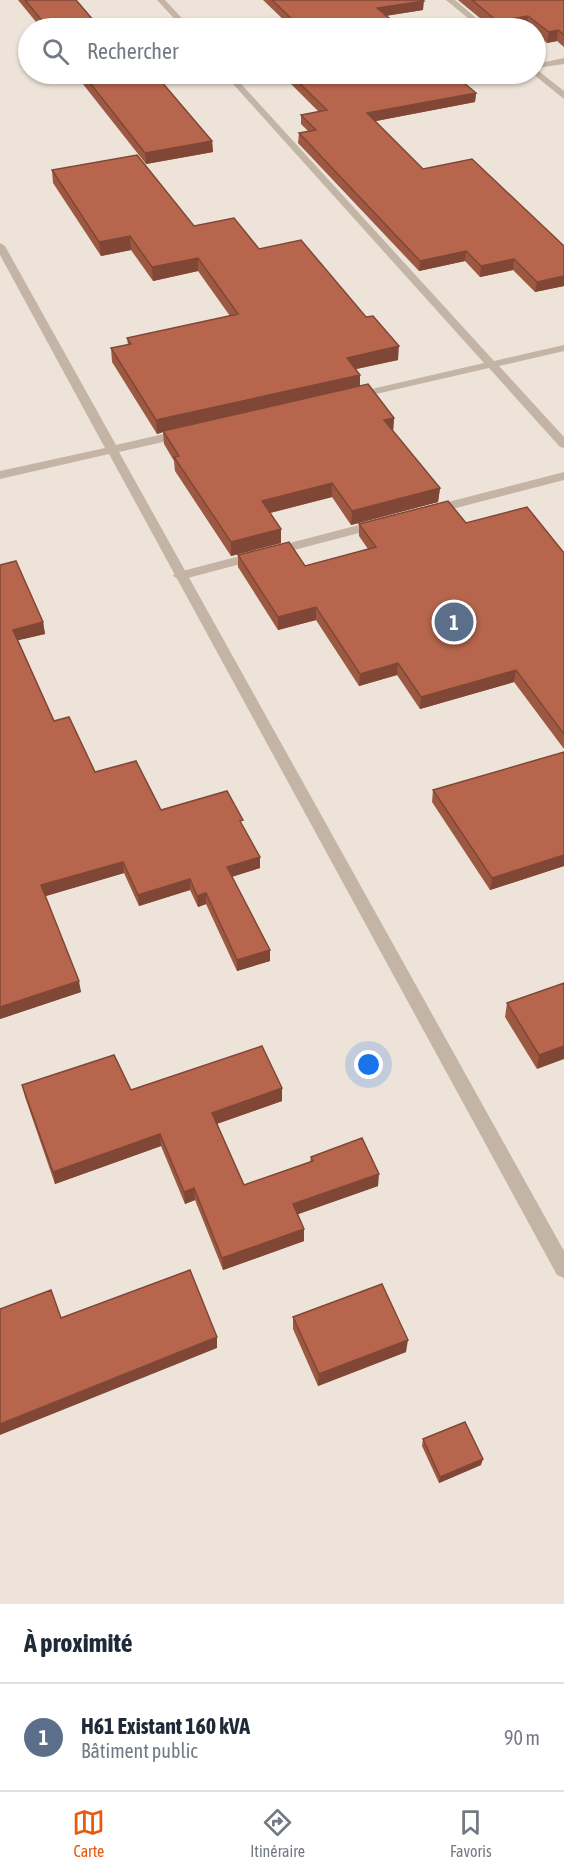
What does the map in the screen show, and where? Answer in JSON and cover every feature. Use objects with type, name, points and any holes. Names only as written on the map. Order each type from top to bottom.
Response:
[{"type":"street","points":[[161,0],[178,18]]},
{"type":"street","points":[[450,0],[472,18]]},
{"type":"street","points":[[546,64],[564,61]]},
{"type":"street","points":[[546,81],[564,96]]},
{"type":"street","points":[[237,84],[494,364],[564,444]]},
{"type":"street","points":[[0,246],[564,1269]]},
{"type":"street","points":[[344,398],[564,348]]},
{"type":"street","points":[[0,475],[194,432]]},
{"type":"street","points":[[417,514],[564,476]]},
{"type":"street","points":[[180,576],[395,520]]},
{"type":"building","points":[[25,0],[76,0],[91,18],[40,18]]},
{"type":"building","points":[[272,0],[424,1],[377,8],[389,18],[291,18]]},
{"type":"building","points":[[472,0],[564,0],[564,35],[558,30],[549,32],[546,30],[546,18],[528,16],[493,18]]},
{"type":"building","points":[[91,84],[164,84],[212,141],[145,153]]},
{"type":"building","points":[[300,84],[465,84],[476,93],[367,113],[423,169],[472,159],[564,246],[564,276],[537,282],[514,259],[481,266],[466,251],[420,261],[299,133],[316,130],[301,115],[327,110]]},
{"type":"building","points":[[137,155],[194,226],[234,218],[259,249],[301,240],[366,317],[373,316],[399,346],[347,358],[360,375],[156,420],[111,348],[131,344],[127,338],[238,314],[198,258],[152,267],[130,236],[99,242],[52,170]]},
{"type":"building","points":[[368,384],[394,418],[384,420],[440,488],[352,511],[332,483],[262,501],[281,529],[231,542],[174,457],[179,456],[163,431]]},
{"type":"building","points":[[448,501],[466,523],[527,507],[564,553],[564,734],[516,670],[421,697],[398,663],[360,674],[316,607],[278,617],[238,555],[289,542],[305,566],[376,547],[359,524]]},
{"type":"building","points":[[16,561],[43,622],[13,630],[54,721],[69,717],[95,772],[136,761],[161,810],[227,791],[260,857],[227,867],[270,950],[237,960],[206,893],[197,896],[190,879],[138,895],[123,862],[41,885],[79,981],[0,1007],[0,565]]},
{"type":"building","points":[[564,752],[564,855],[492,878],[433,790]]},
{"type":"building","points":[[564,983],[564,1046],[539,1055],[507,1003]]},
{"type":"building","points":[[262,1046],[282,1088],[212,1113],[244,1185],[313,1161],[311,1157],[362,1138],[379,1174],[293,1204],[304,1229],[222,1258],[194,1188],[184,1192],[160,1134],[53,1172],[22,1085],[114,1055],[131,1090]]},
{"type":"building","points":[[190,1270],[217,1337],[0,1424],[0,1309],[51,1290],[61,1318]]},
{"type":"building","points":[[382,1284],[408,1340],[319,1374],[293,1317]]},
{"type":"building","points":[[465,1422],[483,1459],[440,1477],[423,1439]]},
{"type":"place","name":"H61 Existant 160 kVA","points":[[454,622]]}]
